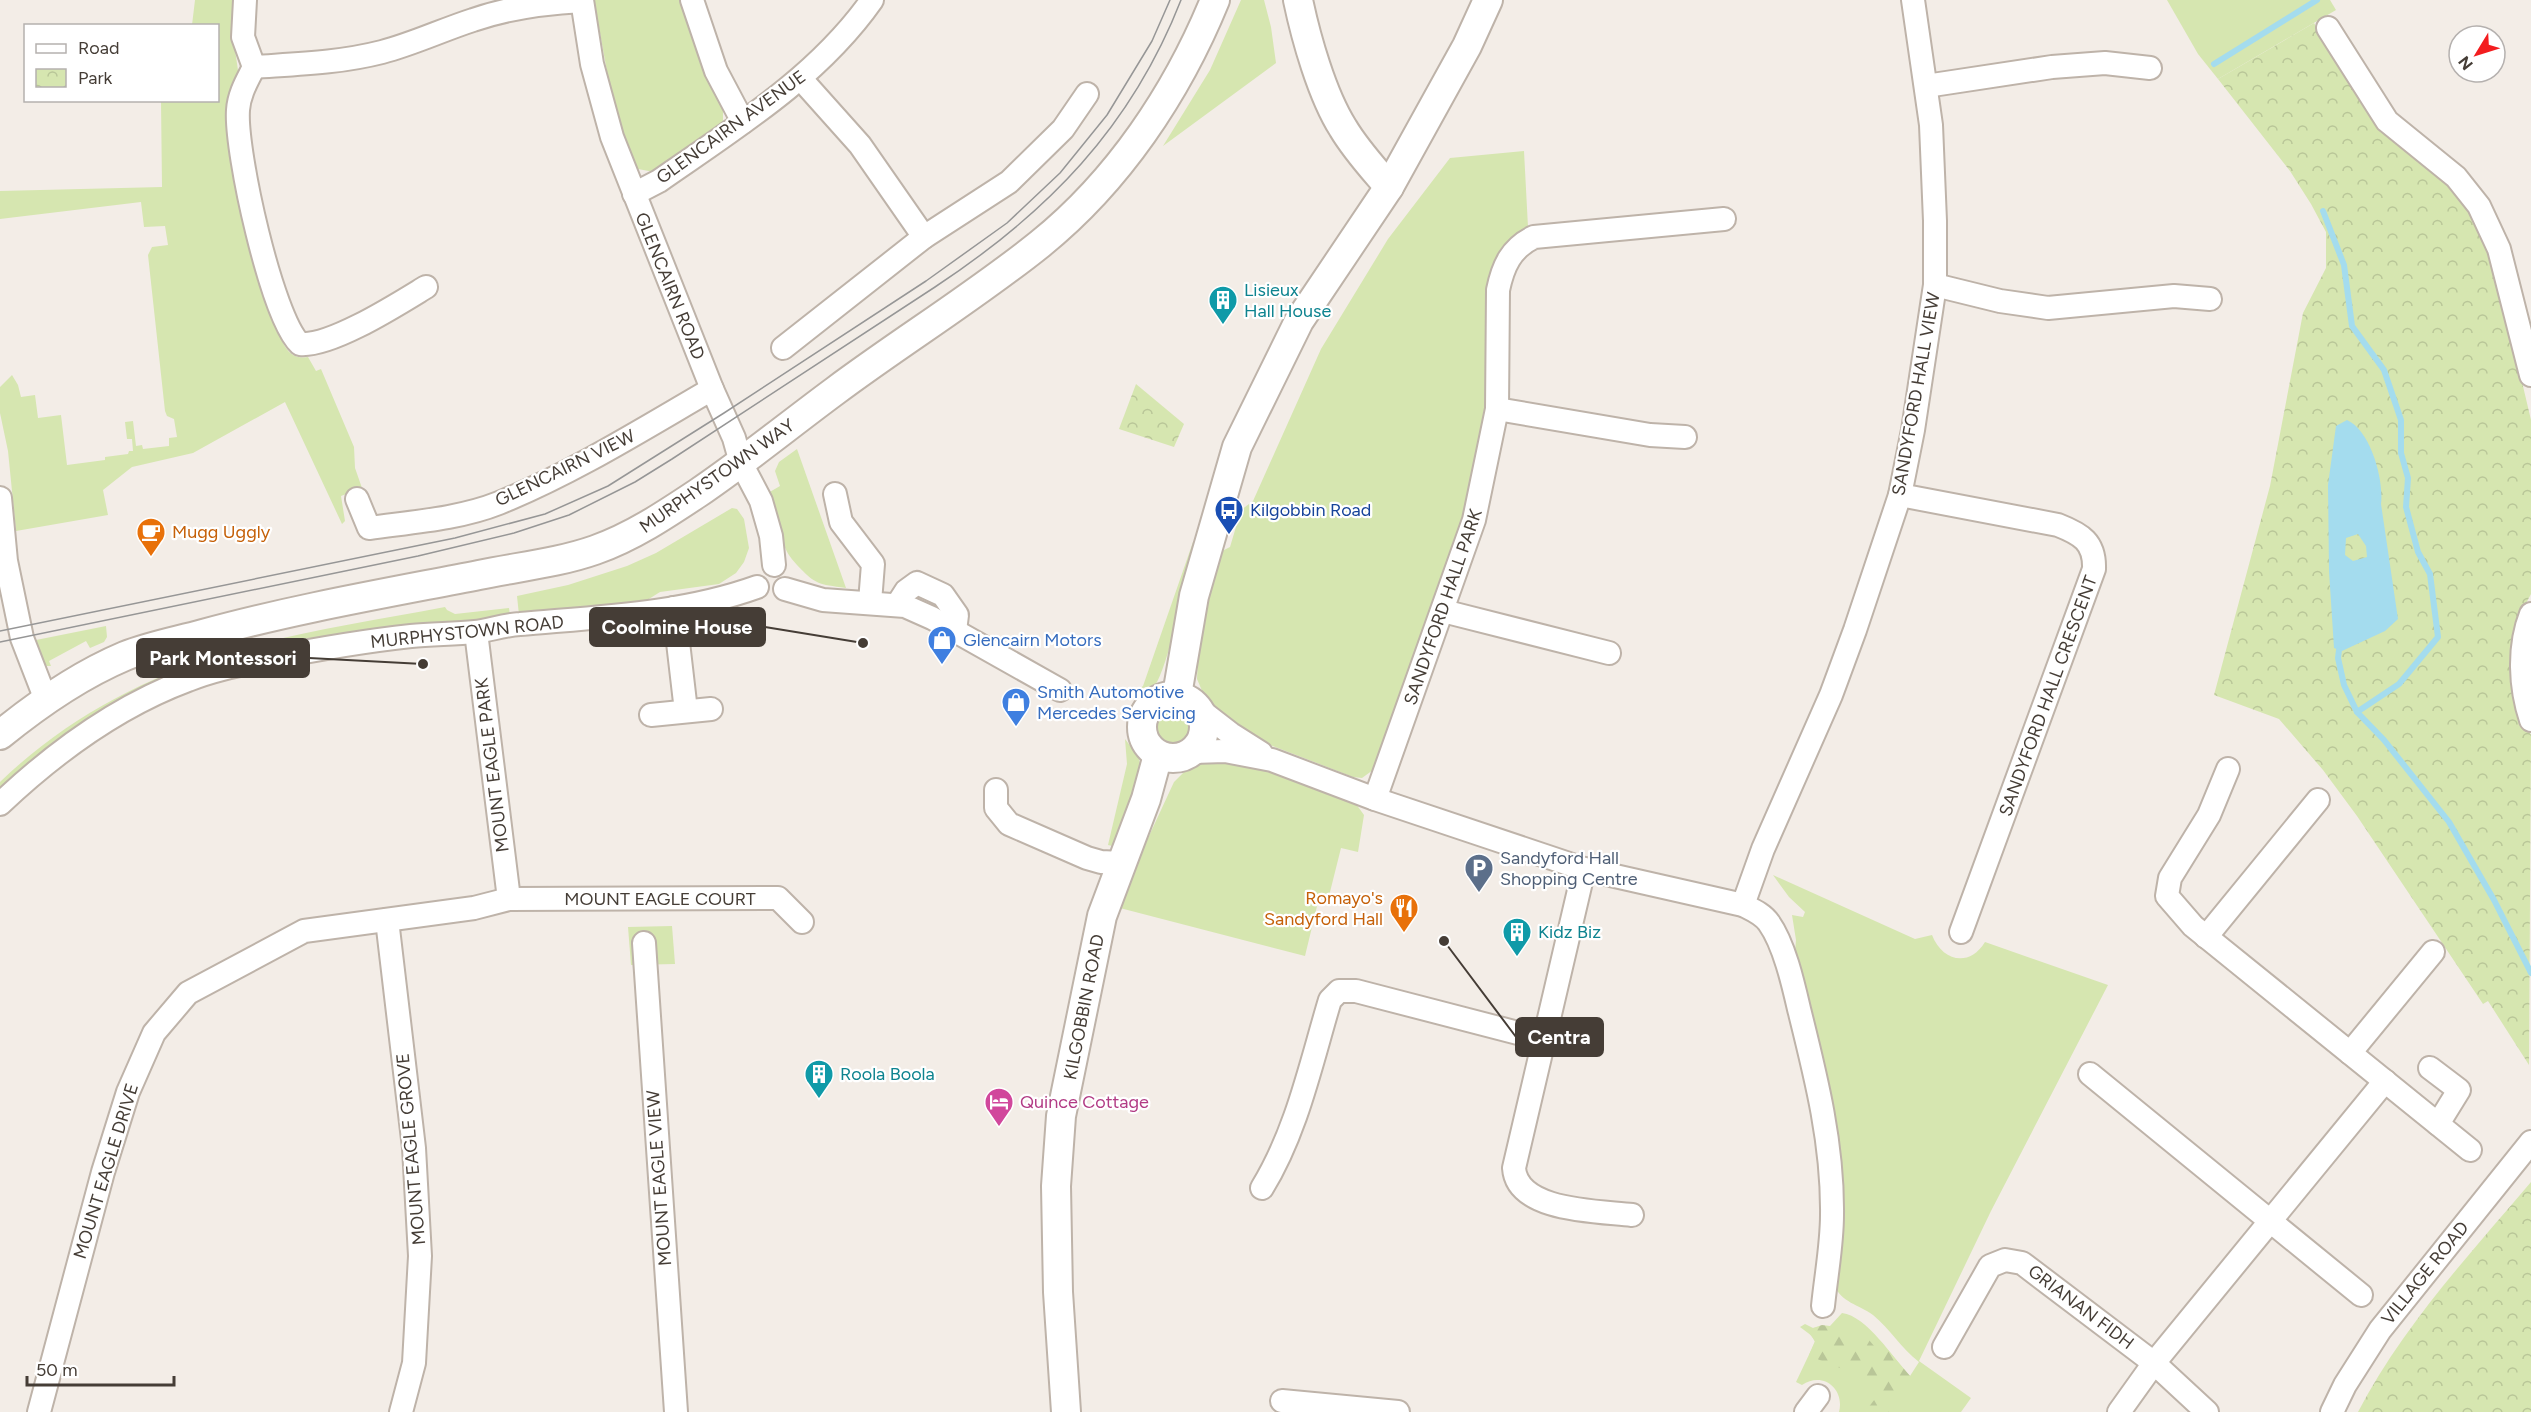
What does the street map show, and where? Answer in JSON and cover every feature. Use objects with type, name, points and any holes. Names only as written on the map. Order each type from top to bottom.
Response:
[{"type":"street","points":[[245,0],[242,27],[245,46],[254,67],[240,98],[238,112],[240,138],[257,233],[288,329],[300,344],[310,345],[380,314],[426,287]]},
{"type":"street","points":[[692,0],[716,71],[743,122]]},
{"type":"street","name":"GLENCAIRN AVENUE","points":[[634,194],[659,181],[801,79],[860,17],[872,0]]},
{"type":"street","name":"MURPHYSTOWN WAY","points":[[0,735],[46,700],[94,671],[127,655],[242,623],[594,550],[658,520],[741,463],[838,389],[1012,265],[1070,218],[1131,149],[1161,107],[1185,67],[1215,0]]},
{"type":"street","points":[[1193,752],[1204,735],[1205,724],[1188,703],[1194,596],[1237,447],[1299,321],[1389,187],[1467,46],[1488,0]]},
{"type":"street","name":"SANDYFORD HALL VIEW","points":[[1743,905],[1763,849],[1831,695],[1855,630],[1900,495],[1913,430],[1935,285],[1935,221],[1932,137],[1913,0]]},
{"type":"street","points":[[254,67],[328,63],[381,52],[418,41],[474,19],[530,7],[582,1]]},
{"type":"street","name":"GLENCAIRN ROAD","points":[[582,1],[592,64],[612,137],[712,389],[734,438],[741,463],[761,501],[771,536],[774,566]]},
{"type":"street","points":[[1298,2],[1322,81],[1336,116],[1355,146],[1389,187]]},
{"type":"street","points":[[2328,28],[2387,121],[2456,177],[2474,198],[2489,223],[2499,249],[2521,290],[2531,375]]},
{"type":"street","points":[[1926,86],[2105,63],[2150,68]]},
{"type":"street","points":[[801,79],[860,145],[924,237]]},
{"type":"street","points":[[783,348],[924,237],[1009,182],[1064,129],[1087,94]]},
{"type":"street","name":"SANDYFORD HALL PARK","points":[[1375,799],[1474,520],[1497,409],[1498,290],[1502,272],[1510,254],[1534,237],[1724,219]]},
{"type":"street","points":[[1935,285],[2000,301],[2048,308],[2174,296],[2210,298]]},
{"type":"street","name":"GLENCAIRN VIEW","points":[[357,499],[369,528],[444,517],[497,504],[609,449],[712,389]]},
{"type":"street","points":[[1497,409],[1650,435],[1685,437]]},
{"type":"street","points":[[835,494],[841,522],[873,564],[870,603]]},
{"type":"street","name":"SANDYFORD HALL CRESCENT","points":[[1900,495],[2058,525],[2073,531],[2087,541],[2095,555],[2094,569],[1961,932]]},
{"type":"street","points":[[0,498],[6,561],[22,638],[46,700]]},
{"type":"street","points":[[774,566],[785,573],[787,582],[785,590],[779,595],[769,597],[757,587],[756,577],[761,569],[774,566]]},
{"type":"street","name":"MURPHYSTOWN ROAD","points":[[0,804],[32,775],[105,722],[144,700],[188,680],[225,668],[298,653],[412,636],[476,632],[516,624],[674,608],[724,599],[757,587]]},
{"type":"street","points":[[785,590],[823,600],[905,606],[955,631],[1060,690]]},
{"type":"street","points":[[674,608],[686,711]]},
{"type":"street","points":[[1443,611],[1609,653]]},
{"type":"street","points":[[2531,614],[2522,658],[2523,692],[2531,720]]},
{"type":"street","name":"MOUNT EAGLE PARK","points":[[476,632],[509,899]]},
{"type":"street","points":[[1272,760],[1188,703],[1165,696],[1155,701],[1143,718],[1144,739],[1149,748],[1158,755],[1173,759],[1193,752],[1225,751],[1272,760],[1375,799],[1584,869],[1743,905],[1759,913],[1768,921],[1780,946],[1794,988],[1822,1104],[1830,1162],[1832,1216],[1823,1306]]},
{"type":"street","points":[[651,715],[711,709]]},
{"type":"street","name":"KILGOBBIN ROAD","points":[[1066,1412],[1058,1292],[1056,1210],[1061,1116],[1102,916],[1146,799],[1158,755]]},
{"type":"street","points":[[2228,769],[2209,815],[2170,878],[2167,896],[2193,926],[2206,937],[2470,1150]]},
{"type":"street","points":[[996,790],[996,808],[1009,824],[1087,858],[1101,862],[1121,862]]},
{"type":"street","points":[[2206,937],[2318,800]]},
{"type":"street","points":[[1584,869],[1514,1168],[1515,1179],[1521,1189],[1532,1197],[1592,1212],[1632,1215]]},
{"type":"street","name":"MOUNT EAGLE COURT","points":[[509,899],[778,898],[802,922]]},
{"type":"street","name":"MOUNT EAGLE DRIVE","points":[[39,1412],[103,1172],[128,1092],[154,1034],[188,993],[304,931],[474,908],[509,899]]},
{"type":"street","name":"MOUNT EAGLE GROVE","points":[[387,920],[414,1148],[420,1256],[414,1363],[401,1412]]},
{"type":"street","name":"MOUNT EAGLE VIEW","points":[[644,944],[676,1412]]},
{"type":"street","points":[[2350,1053],[2433,952]]},
{"type":"street","points":[[1262,1188],[1276,1166],[1288,1136],[1330,1000],[1339,991],[1356,991],[1545,1040]]},
{"type":"street","points":[[2430,1068],[2459,1090],[2438,1124]]},
{"type":"street","points":[[2090,1074],[2361,1295]]},
{"type":"street","points":[[2119,1412],[2154,1363],[2385,1081]]},
{"type":"street","name":"VILLAGE ROAD","points":[[2332,1412],[2345,1385],[2380,1330],[2531,1142]]},
{"type":"street","name":"GRIANAN FIDH","points":[[1944,1347],[1990,1266],[2006,1260],[2022,1263],[2154,1363],[2208,1412]]},
{"type":"street","points":[[1282,1401],[1320,1409],[1398,1412]]},
{"type":"green space","points":[[195,0],[234,0],[233,36],[274,318],[289,351],[300,357],[308,357],[316,371],[321,369],[354,447],[355,468],[362,488],[341,496],[345,521],[342,524],[285,402],[193,453],[132,467],[103,490],[108,515],[16,531],[8,451],[0,413],[0,387],[12,375],[21,397],[35,395],[38,418],[61,415],[67,465],[105,460],[105,457],[128,454],[129,451],[133,451],[132,439],[127,439],[125,422],[133,421],[136,446],[142,445],[143,449],[169,446],[169,438],[177,437],[174,419],[167,416],[165,411],[148,255],[152,247],[168,245],[165,226],[144,227],[141,202],[0,219],[0,191],[162,187],[161,102],[219,102],[219,24],[192,24]]},
{"type":"green space","points":[[594,0],[682,0],[704,67],[723,108],[723,124],[654,172],[638,169],[632,163],[614,110]]},
{"type":"green space","points":[[1241,0],[1264,0],[1271,27],[1276,63],[1163,146],[1210,70]]},
{"type":"green space","points":[[2167,0],[2330,0],[2336,10],[2218,79],[2198,54]]},
{"type":"green space","points":[[2314,23],[2367,110],[2386,134],[2403,150],[2442,177],[2460,195],[2480,226],[2496,272],[2531,420],[2531,594],[2524,607],[2522,717],[2531,735],[2529,1065],[2488,1001],[2483,1004],[2357,816],[2323,770],[2279,719],[2214,695],[2270,486],[2303,313],[2326,268],[2326,232],[2311,204],[2290,171],[2218,79]]},
{"type":"green space","points":[[1524,151],[1528,227],[1504,245],[1488,278],[1485,424],[1468,503],[1373,770],[1362,778],[1353,777],[1239,733],[1216,714],[1197,679],[1204,597],[1216,554],[1230,547],[1241,510],[1253,501],[1321,349],[1388,239],[1450,158]]},
{"type":"green space","points":[[1136,384],[1184,424],[1174,447],[1119,429]]},
{"type":"green space","points":[[797,449],[846,588],[813,580],[792,559],[783,541],[779,541],[768,493],[780,486],[775,471],[779,462]]},
{"type":"green space","points":[[732,508],[737,509],[744,519],[749,548],[744,562],[736,573],[719,584],[660,592],[644,602],[519,615],[517,596],[568,585],[627,566],[656,553]]},
{"type":"green space","points":[[1193,542],[1189,569],[1166,660],[1155,685],[1139,689],[1143,686]]},
{"type":"green space","points":[[445,607],[455,614],[509,608],[510,616],[395,628],[224,658],[0,790],[0,782],[49,740],[104,705],[162,676],[223,654],[278,639]]},
{"type":"green space","points":[[106,626],[107,637],[104,642],[90,648],[86,641],[49,661],[51,666],[40,661],[36,640]]},
{"type":"green space","points":[[1173,707],[1181,708],[1187,713],[1192,719],[1192,735],[1187,741],[1181,746],[1173,747],[1165,746],[1159,741],[1154,735],[1153,727],[1154,719],[1159,713],[1165,708]]},
{"type":"green space","points":[[1125,739],[1138,756],[1142,769],[1116,847],[1108,845],[1127,764]]},
{"type":"green space","points":[[1207,758],[1266,767],[1356,804],[1364,815],[1358,852],[1341,848],[1328,900],[1319,898],[1305,956],[1116,907],[1174,782],[1185,771]]},
{"type":"green space","points":[[1773,875],[1915,939],[1932,935],[1942,951],[1956,958],[1971,956],[1985,942],[2108,985],[1991,1211],[1919,1361],[1971,1398],[1961,1412],[1839,1412],[1839,1396],[1831,1385],[1817,1380],[1802,1385],[1796,1382],[1815,1342],[1812,1336],[1800,1327],[1805,1324],[1813,1328],[1830,1326],[1842,1313],[1861,1322],[1870,1330],[1910,1376],[1919,1362],[1879,1320],[1846,1300],[1834,1285],[1792,915],[1803,917],[1805,912],[1789,897]]},
{"type":"green space","points":[[672,926],[675,964],[631,965],[628,927]]},
{"type":"green space","points":[[2531,1182],[2531,1412],[2358,1412],[2395,1350],[2416,1321]]},
{"type":"green space","points":[[1822,1325],[1869,1340],[1880,1353],[1888,1350],[1910,1376],[1889,1412],[1865,1412],[1887,1383],[1809,1355],[1815,1341],[1809,1333],[1813,1328]]},
{"type":"water","points":[[2347,420],[2355,426],[2363,434],[2374,457],[2380,482],[2381,504],[2398,619],[2385,631],[2342,651],[2334,648],[2329,571],[2328,485],[2336,426]],"holes":[[[2358,534],[2366,546],[2367,557],[2353,561],[2345,555],[2346,538]]]},
{"type":"waterway","points":[[2214,64],[2317,0]]},
{"type":"waterway","points":[[2323,211],[2344,265],[2352,326],[2384,370],[2401,420],[2401,453],[2408,478],[2406,507],[2418,552],[2430,574],[2438,637],[2399,684],[2357,712]]},
{"type":"waterway","points":[[2339,650],[2338,658],[2344,685],[2357,712],[2384,740],[2449,822],[2494,900],[2531,973]]},
{"type":"tram line","points":[[0,631],[455,538],[545,514],[608,486],[926,281],[1007,223],[1060,173],[1107,115],[1152,41],[1170,0]]},
{"type":"tram line","points":[[0,642],[418,556],[514,533],[569,515],[635,482],[935,287],[1014,229],[1081,164],[1111,128],[1161,46],[1181,0]]},
{"type":"place","name":"Lisieux Hall House","points":[[1223,326]]},
{"type":"place","name":"Kilgobbin Road","points":[[1229,536]]},
{"type":"place","name":"Mugg Uggly","points":[[151,558]]},
{"type":"place","name":"Coolmine House","points":[[863,643]]},
{"type":"place","name":"Park Montessori","points":[[423,664]]},
{"type":"place","name":"Glencairn Motors","points":[[942,666]]},
{"type":"place","name":"Smith Automotive Mercedes Servicing","points":[[1016,728]]},
{"type":"place","name":"Sandyford Hall Shopping Centre","points":[[1479,894]]},
{"type":"place","name":"Romayo's Sandyford Hall","points":[[1404,934]]},
{"type":"place","name":"Centra","points":[[1444,941]]},
{"type":"place","name":"Kidz Biz","points":[[1517,958]]},
{"type":"place","name":"Roola Boola","points":[[819,1100]]},
{"type":"place","name":"Quince Cottage","points":[[999,1128]]}]
